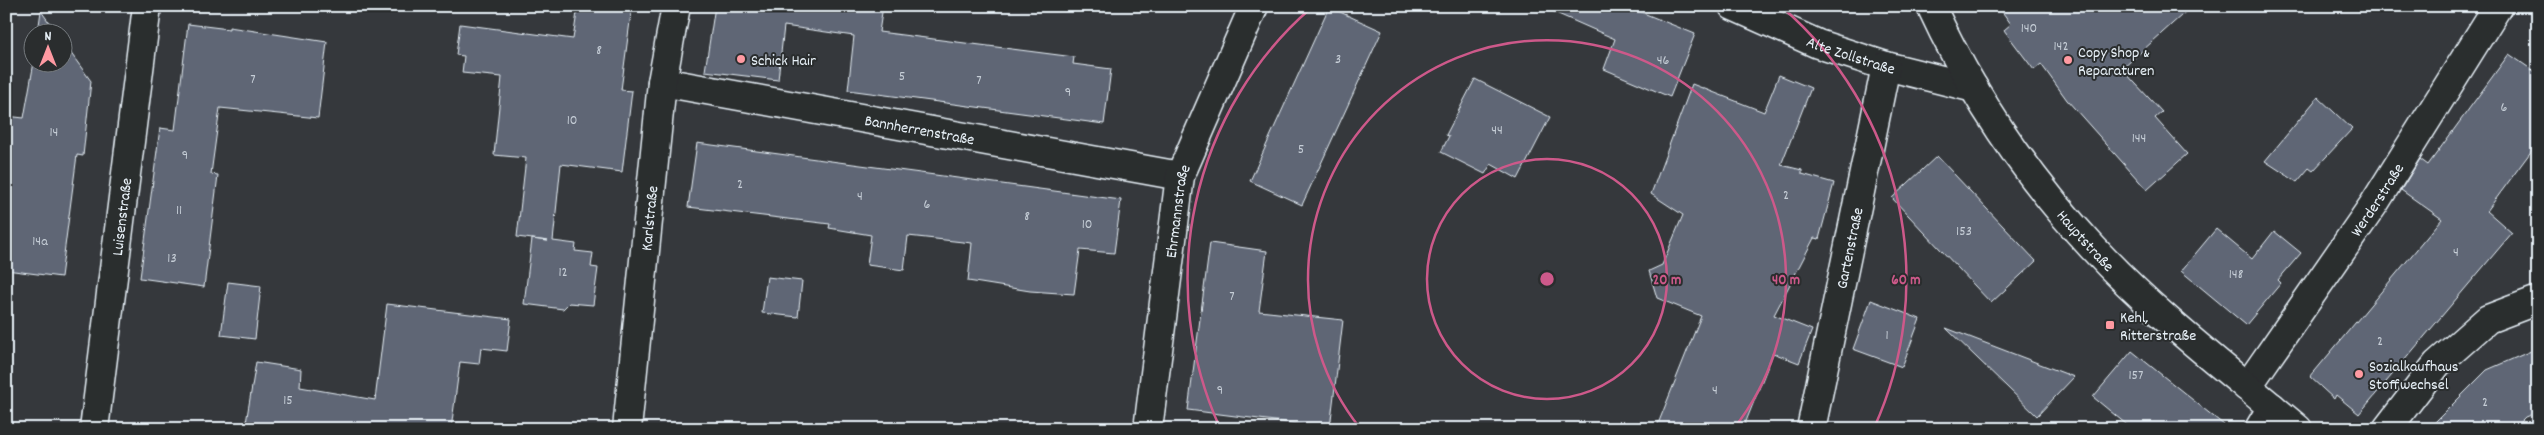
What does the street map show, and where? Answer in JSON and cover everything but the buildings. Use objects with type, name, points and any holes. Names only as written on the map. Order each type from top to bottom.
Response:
[{"type":"street","name":"Luisenstraße","points":[[94,429],[147,6]]},
{"type":"street","name":"Karlstraße","points":[[627,429],[662,82],[676,6]]},
{"type":"street","name":"Ehrmannstraße","points":[[1148,429],[1180,176],[1254,6]]},
{"type":"street","name":"Alte Zollstraße","points":[[1733,6],[1818,44],[1886,66],[1974,88]]},
{"type":"street","name":"Hauptstraße","points":[[1931,6],[1974,88],[2047,196],[2094,249],[2151,305],[2247,387],[2266,418],[2298,429]]},
{"type":"street","name":"Werderstraße","points":[[2247,387],[2374,204],[2498,6]]},
{"type":"street","name":"Gartenstraße","points":[[1811,429],[1886,66]]},
{"type":"street","name":"Bannherrenstraße","points":[[662,82],[1180,176]]},
{"type":"street","points":[[2387,429],[2437,364],[2488,319],[2538,300]]},
{"type":"place","name":"Schick Hair","points":[[741,59]]},
{"type":"place","name":"Copy Shop & Reparaturen","points":[[2068,60]]},
{"type":"place","name":"Kehl, Ritterstraße","points":[[2110,325]]},
{"type":"place","name":"Sozialkaufhaus Stoffwechsel","points":[[2359,374]]}]
